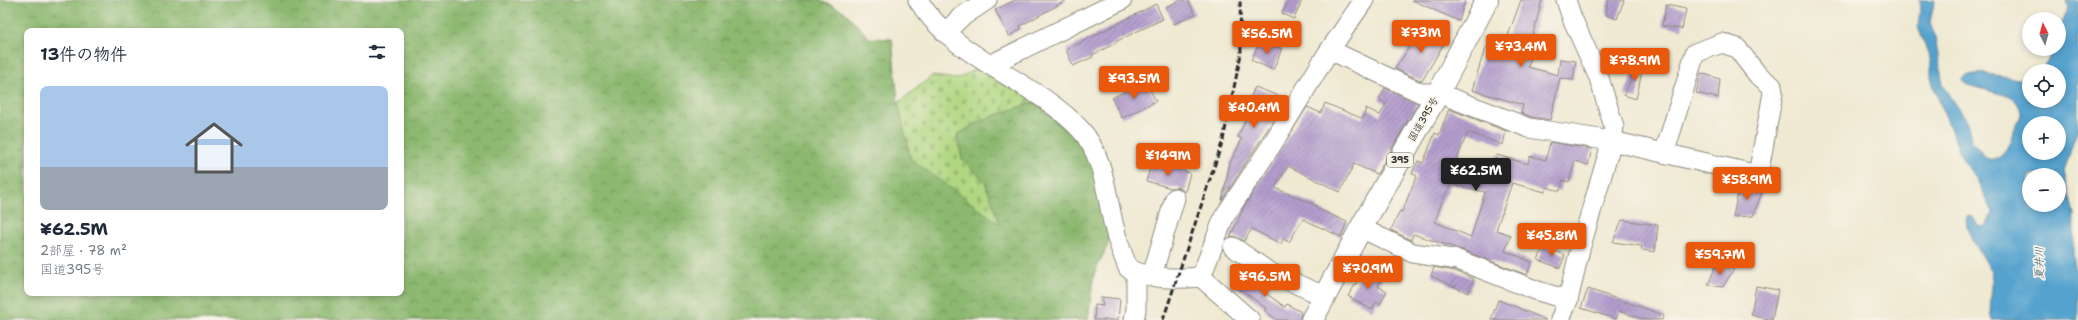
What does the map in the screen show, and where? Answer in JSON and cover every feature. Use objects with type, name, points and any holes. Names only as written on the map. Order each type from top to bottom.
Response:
[{"type":"highway","name":"国道395号","points":[[1312,320],[1361,228],[1438,93],[1487,0]]},
{"type":"street","points":[[918,0],[927,14],[945,32],[990,65],[1030,89],[1081,130],[1098,157],[1116,234],[1128,268],[1144,274],[1177,279],[1201,277],[1250,320]]},
{"type":"street","points":[[945,32],[960,18],[987,0]]},
{"type":"street","points":[[990,65],[1122,0]]},
{"type":"street","points":[[1201,277],[1224,217],[1271,146],[1330,50],[1364,0]]},
{"type":"street","points":[[1560,320],[1568,300],[1580,249],[1612,141],[1614,126],[1599,78],[1572,18],[1566,0]]},
{"type":"street","points":[[1330,50],[1421,93],[1438,93],[1529,128],[1612,141],[1758,175],[1773,93],[1772,86],[1749,65],[1737,48],[1722,43],[1695,53],[1665,151]]},
{"type":"street","points":[[1134,320],[1144,274],[1175,198]]},
{"type":"street","points":[[1361,228],[1413,253],[1458,260],[1538,292],[1568,300]]},
{"type":"street","points":[[1233,248],[1269,272],[1324,296]]},
{"type":"green space","points":[[0,0],[819,0],[844,11],[869,38],[892,39],[898,103],[911,159],[985,182],[962,159],[957,135],[982,120],[1037,101],[1101,144],[1110,240],[1094,274],[1088,320],[0,320]]},
{"type":"green space","points":[[981,66],[1037,101],[982,120],[957,135],[962,159],[985,182],[1000,224],[911,159],[898,103],[932,76],[957,79]]},
{"type":"water","name":"夏井川","points":[[1919,0],[1935,0],[1930,22],[1935,37],[1943,85],[1966,119],[1972,141],[1986,158],[1992,159],[2001,155],[2008,146],[2020,117],[2020,107],[2008,96],[1968,85],[1962,80],[1967,76],[1974,74],[2022,79],[2022,108],[2066,108],[2066,64],[2046,64],[2050,56],[2066,56],[2066,13],[2068,7],[2066,0],[2078,0],[2078,128],[2065,168],[2022,168],[2022,212],[2066,212],[2066,180],[2074,214],[2073,254],[2078,286],[2078,320],[1992,320],[1990,308],[1992,284],[1991,273],[1971,237],[1966,223],[1967,216],[1973,217],[1978,226],[1983,227],[1987,225],[1992,213],[1991,208],[1977,180],[1963,160],[1934,88],[1931,77],[1931,61],[1918,27],[1920,10]]},
{"type":"building","points":[[1015,0],[1067,0],[1020,26],[1021,29],[1009,36],[995,10]]},
{"type":"building","points":[[1181,0],[1188,0],[1195,14],[1174,24],[1166,7]]},
{"type":"building","points":[[1288,0],[1302,0],[1294,19],[1282,14]]},
{"type":"building","points":[[1412,0],[1465,0],[1459,21]]},
{"type":"building","points":[[1521,0],[1542,0],[1528,53],[1532,55],[1528,67],[1558,75],[1560,59],[1576,61],[1573,80],[1560,78],[1550,120],[1532,117],[1521,113],[1523,105],[1472,90],[1484,52],[1490,43],[1504,47]]},
{"type":"building","points":[[1608,0],[1624,0],[1617,19],[1606,15]]},
{"type":"building","points":[[1156,4],[1163,19],[1115,42],[1116,43],[1092,55],[1093,57],[1073,66],[1066,50]]},
{"type":"building","points":[[1666,5],[1686,9],[1682,29],[1662,26]]},
{"type":"building","points":[[1423,26],[1446,40],[1422,81],[1395,69]]},
{"type":"building","points":[[1260,41],[1282,49],[1273,70],[1251,60]]},
{"type":"building","points":[[1639,61],[1644,63],[1636,99],[1624,95]]},
{"type":"building","points":[[1701,73],[1720,79],[1718,98],[1696,93]]},
{"type":"building","points":[[1145,81],[1156,101],[1122,118],[1112,98]]},
{"type":"building","points":[[1255,87],[1287,99],[1222,200],[1230,163],[1242,139],[1238,137],[1247,116],[1243,114]]},
{"type":"building","points":[[1385,88],[1418,103],[1377,174],[1354,164],[1340,192],[1288,166],[1275,188],[1317,206],[1316,208],[1347,222],[1341,237],[1303,219],[1289,242],[1283,239],[1281,244],[1252,229],[1244,241],[1234,236],[1230,237],[1245,205],[1307,107],[1321,113],[1325,103],[1361,118],[1363,118],[1366,108],[1380,115],[1386,104],[1379,99]]},
{"type":"building","points":[[1449,109],[1506,131],[1503,145],[1468,132],[1452,171],[1489,180],[1497,155],[1528,164],[1530,156],[1546,160],[1550,142],[1592,149],[1588,165],[1575,161],[1569,182],[1563,180],[1560,191],[1546,187],[1545,192],[1512,183],[1496,230],[1511,235],[1505,251],[1532,262],[1527,275],[1462,250],[1413,234],[1411,240],[1391,230],[1400,211],[1402,212],[1417,176],[1412,173],[1418,161],[1423,163],[1435,133],[1439,135]],"holes":[[[1451,184],[1485,192],[1471,237],[1435,222],[1441,204]]]},
{"type":"building","points":[[1152,163],[1190,173],[1185,192],[1178,187],[1171,188],[1146,181]]},
{"type":"building","points":[[1740,182],[1763,190],[1753,216],[1733,217]]},
{"type":"building","points":[[1622,220],[1658,225],[1655,252],[1641,250],[1642,246],[1613,242]]},
{"type":"building","points":[[1544,246],[1565,255],[1560,268],[1538,260]]},
{"type":"building","points":[[1716,265],[1734,269],[1723,287],[1708,285]]},
{"type":"building","points":[[1434,267],[1455,271],[1474,279],[1468,293],[1431,276]]},
{"type":"building","points":[[1366,268],[1383,277],[1378,286],[1387,291],[1380,304],[1376,302],[1372,310],[1348,296]]},
{"type":"building","points":[[1244,269],[1268,287],[1264,292],[1285,307],[1287,304],[1301,312],[1300,320],[1277,320],[1264,310],[1266,308],[1233,284]]},
{"type":"building","points":[[1756,286],[1778,290],[1772,320],[1751,315]]},
{"type":"building","points":[[1588,289],[1664,315],[1662,320],[1646,320],[1619,311],[1616,319],[1581,308]]},
{"type":"building","points":[[1101,297],[1120,299],[1118,320],[1094,320],[1095,305],[1103,306]]},
{"type":"building","points":[[1498,300],[1514,306],[1546,320],[1491,320]]},
{"type":"railway","points":[[1163,320],[1223,140],[1241,54],[1240,0]]}]
